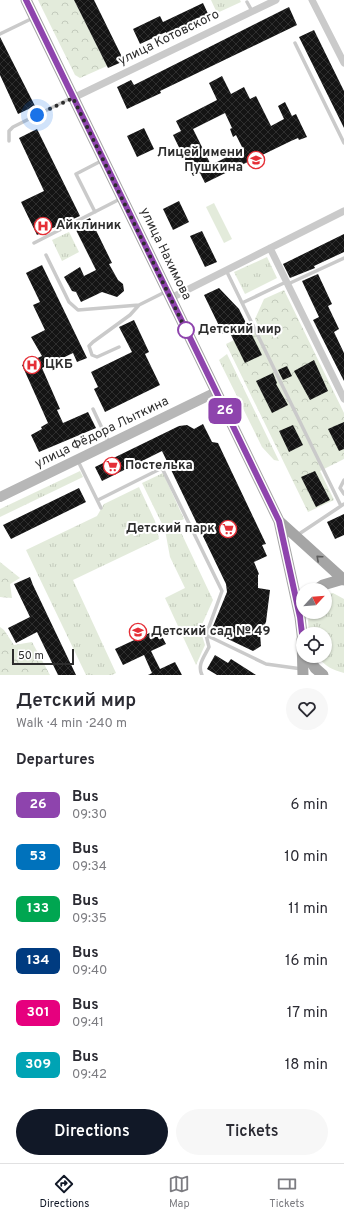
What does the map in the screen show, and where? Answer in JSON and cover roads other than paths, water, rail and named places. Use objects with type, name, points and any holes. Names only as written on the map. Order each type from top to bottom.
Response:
[{"type":"main road","name":"улица Нахимова","points":[[26,0],[279,521],[296,591]]},
{"type":"main road","name":"улица Нахимова","points":[[279,521],[344,579]]},
{"type":"main road","points":[[329,583],[344,579]]},
{"type":"main road","points":[[312,663],[315,668],[323,675]]},
{"type":"street","name":"улица Котовского","points":[[73,98],[276,0]]},
{"type":"street","points":[[312,0],[344,63]]},
{"type":"street","points":[[169,295],[226,270],[344,211]]},
{"type":"street","points":[[270,248],[344,399]]},
{"type":"street","name":"улица Фёдора Лыткина","points":[[0,497],[216,392]]},
{"type":"lane","points":[[247,2],[252,12]]},
{"type":"lane","points":[[0,34],[34,17]]},
{"type":"lane","points":[[295,43],[344,143]]},
{"type":"lane","points":[[9,141],[9,130],[13,126],[73,98]]},
{"type":"lane","points":[[95,212],[76,174],[103,160]]},
{"type":"lane","points":[[34,243],[122,198]]},
{"type":"lane","points":[[46,255],[69,302],[78,310],[139,305],[169,295]]},
{"type":"lane","points":[[242,304],[344,258]]},
{"type":"lane","points":[[226,270],[343,505],[295,536]]},
{"type":"lane","points":[[119,347],[97,357],[92,355],[89,346],[130,315],[139,305]]},
{"type":"lane","points":[[93,409],[110,444]]},
{"type":"lane","points":[[78,460],[101,508]]},
{"type":"lane","points":[[98,500],[162,468],[222,592],[206,635],[209,647],[200,664],[202,675]]},
{"type":"lane","points":[[344,480],[340,488],[344,494]]},
{"type":"lane","points":[[206,635],[266,664],[303,672]]},
{"type":"place","name":"Лицей имени Пушкина","points":[[256,160]]},
{"type":"place","name":"Айклиник","points":[[43,226]]},
{"type":"place","name":"Детский мир","points":[[186,330]]},
{"type":"place","name":"ЦКБ","points":[[32,365]]},
{"type":"place","name":"Постелька","points":[[112,466]]},
{"type":"place","name":"Детский парк","points":[[228,529]]},
{"type":"place","name":"Детский сад № 49","points":[[138,632]]}]
